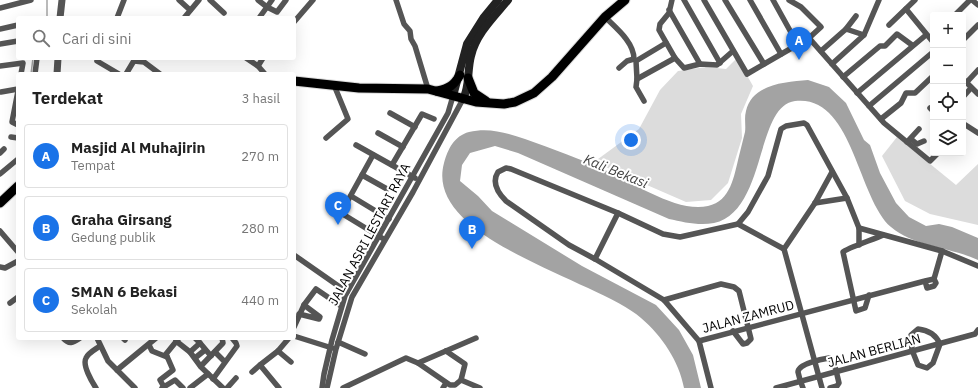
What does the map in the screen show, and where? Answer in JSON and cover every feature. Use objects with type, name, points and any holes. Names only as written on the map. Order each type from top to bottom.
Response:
[{"type":"main road","points":[[453,96],[463,79],[473,46],[498,0]]},
{"type":"main road","points":[[487,20],[508,0]]},
{"type":"main road","points":[[432,90],[463,99],[488,103],[504,104],[515,102],[534,93],[552,77],[604,17],[625,0]]},
{"type":"main road","points":[[296,81],[359,88],[432,90],[449,88],[463,79]]},
{"type":"main road","points":[[463,79],[474,93],[488,103]]},
{"type":"main road","points":[[463,79],[468,89],[463,99]]},
{"type":"main road","points":[[0,203],[16,188]]},
{"type":"street","points":[[0,8],[31,0]]},
{"type":"street","points":[[60,16],[62,0]]},
{"type":"street","points":[[118,16],[124,0]]},
{"type":"street","points":[[179,0],[190,10]]},
{"type":"street","points":[[186,16],[199,0]]},
{"type":"street","points":[[210,0],[224,13]]},
{"type":"street","points":[[258,0],[277,12],[286,0]]},
{"type":"street","points":[[260,16],[272,0]]},
{"type":"street","points":[[296,20],[313,0]]},
{"type":"street","points":[[396,0],[404,24],[410,30],[411,39],[432,90]]},
{"type":"street","points":[[672,0],[669,10],[660,24],[660,30],[666,43],[682,67],[685,68],[700,64],[715,65],[720,63],[733,50]]},
{"type":"street","points":[[684,0],[720,63]]},
{"type":"street","points":[[704,0],[746,72],[749,73],[798,45],[820,28],[821,25],[814,21],[801,7],[789,0]]},
{"type":"street","points":[[725,0],[764,64]]},
{"type":"street","points":[[750,0],[781,54]]},
{"type":"street","points":[[773,0],[798,45]]},
{"type":"street","points":[[832,64],[863,36],[879,0]]},
{"type":"street","points":[[889,25],[915,0]]},
{"type":"street","points":[[959,12],[971,0],[978,5]]},
{"type":"street","points":[[906,9],[926,32],[926,35],[930,39]]},
{"type":"street","points":[[669,10],[700,64]]},
{"type":"street","points":[[821,51],[846,29],[856,16]]},
{"type":"street","points":[[604,17],[628,40],[634,56],[634,59],[627,61],[619,68]]},
{"type":"street","points":[[0,29],[16,25]]},
{"type":"street","points":[[966,36],[978,25]]},
{"type":"street","points":[[846,29],[863,36]]},
{"type":"street","points":[[843,77],[880,46],[885,46],[897,34],[912,45]]},
{"type":"street","points":[[858,93],[912,45],[926,35]]},
{"type":"street","points":[[809,38],[881,119],[909,140],[930,161],[935,156]]},
{"type":"street","points":[[0,44],[16,41]]},
{"type":"street","points":[[644,101],[636,87],[636,61],[666,43]]},
{"type":"street","points":[[869,106],[930,55]]},
{"type":"street","points":[[637,79],[675,58]]},
{"type":"street","points":[[0,66],[23,60],[21,72]]},
{"type":"street","points":[[36,72],[37,60]]},
{"type":"street","points":[[58,60],[58,72]]},
{"type":"street","points":[[127,72],[133,60]]},
{"type":"street","points":[[137,60],[144,62],[157,72]]},
{"type":"street","points":[[249,60],[258,66],[263,72]]},
{"type":"street","points":[[258,66],[262,60]]},
{"type":"street","points":[[97,61],[116,72]]},
{"type":"street","points":[[966,79],[978,70]]},
{"type":"street","points":[[881,119],[901,103],[906,93],[915,93],[930,79]]},
{"type":"street","points":[[966,83],[978,94]]},
{"type":"street","points":[[326,138],[348,119],[334,85]]},
{"type":"street","points":[[966,94],[971,88]]},
{"type":"street","points":[[1,92],[16,90]]},
{"type":"street","name":"JALAN ASRI LESTARI RAYA","points":[[327,388],[336,325],[341,306],[347,292],[448,113],[453,96]]},
{"type":"street","name":"JALAN ASRI LESTARI RAYA","points":[[322,388],[324,374],[333,348],[338,342],[352,297],[386,240],[463,99]]},
{"type":"street","points":[[16,101],[12,122],[16,124]]},
{"type":"street","points":[[448,113],[453,112],[455,116]]},
{"type":"street","points":[[390,113],[415,126]]},
{"type":"street","points":[[392,165],[423,114],[434,119]]},
{"type":"street","points":[[711,388],[699,341],[664,300],[544,229],[506,201],[495,185],[496,175],[503,169],[511,169],[674,237],[738,224],[748,212],[768,176],[779,133],[783,127],[803,123],[806,124],[847,198],[859,228],[859,245]]},
{"type":"street","points":[[966,125],[978,133]]},
{"type":"street","points":[[909,140],[919,129]]},
{"type":"street","points":[[378,133],[403,146]]},
{"type":"street","points":[[11,137],[16,138]]},
{"type":"street","points":[[434,138],[440,142]]},
{"type":"street","points":[[916,146],[924,141]]},
{"type":"street","points":[[356,145],[419,181]]},
{"type":"street","points":[[373,155],[342,214],[386,240]]},
{"type":"street","points":[[0,174],[16,161]]},
{"type":"street","points":[[784,249],[815,203],[832,172]]},
{"type":"street","points":[[362,175],[387,189]]},
{"type":"street","points":[[351,196],[389,219]]},
{"type":"street","points":[[815,203],[847,198]]},
{"type":"street","points":[[595,258],[618,213]]},
{"type":"street","points":[[738,224],[784,249],[822,388]]},
{"type":"street","points":[[859,228],[942,251],[978,266]]},
{"type":"street","points":[[0,231],[16,250]]},
{"type":"street","points":[[869,296],[866,308],[857,311],[843,252],[848,248],[882,235]]},
{"type":"street","name":"JALAN ZAMRUD","points":[[699,341],[802,312],[934,279],[942,251]]},
{"type":"street","points":[[296,256],[347,292]]},
{"type":"street","points":[[365,261],[371,264]]},
{"type":"street","points":[[0,268],[5,268],[16,262]]},
{"type":"street","points":[[664,300],[721,284],[728,285],[739,291],[751,339],[746,344],[742,343],[733,331]]},
{"type":"street","points":[[296,321],[304,305],[317,289],[341,306]]},
{"type":"street","points":[[10,303],[16,298]]},
{"type":"street","points":[[299,314],[319,319],[320,317],[304,305]]},
{"type":"street","points":[[336,325],[342,326]]},
{"type":"street","points":[[918,329],[932,334],[937,338],[940,344],[933,363],[927,368],[918,365],[912,350],[911,335],[918,329]]},
{"type":"street","name":"JALAN BERLIAN","points":[[776,388],[912,350],[940,344],[977,331]]},
{"type":"street","points":[[296,337],[333,348]]},
{"type":"street","points":[[418,363],[476,338]]},
{"type":"street","points":[[65,340],[71,343],[76,340]]},
{"type":"street","points":[[98,340],[108,361],[135,388]]},
{"type":"street","points":[[117,370],[154,340]]},
{"type":"street","points":[[183,388],[175,380],[163,387],[160,380],[173,370],[166,354],[178,340],[208,374],[224,388]]},
{"type":"street","points":[[196,340],[205,350],[224,361]]},
{"type":"street","points":[[201,366],[223,343],[222,340]]},
{"type":"street","points":[[213,379],[224,361],[228,360],[237,346],[234,340]]},
{"type":"street","points":[[252,372],[278,351],[287,340]]},
{"type":"street","points":[[338,342],[366,354]]},
{"type":"street","points":[[190,352],[200,343]]},
{"type":"street","points":[[149,345],[152,351],[167,357]]},
{"type":"street","points":[[96,388],[88,371],[85,360],[100,346]]},
{"type":"street","points":[[195,358],[205,350]]},
{"type":"street","points":[[278,351],[291,362]]},
{"type":"street","points":[[343,388],[352,386],[405,358],[418,363],[445,385],[452,386],[461,380],[465,364],[446,351]]},
{"type":"street","points":[[803,388],[799,369],[805,364],[831,358],[839,384],[830,388]]},
{"type":"street","points":[[260,365],[279,388]]},
{"type":"street","points":[[190,388],[208,374]]},
{"type":"street","points":[[227,388],[236,378]]},
{"type":"street","points":[[461,380],[480,388]]},
{"type":"shaded area","points":[[737,58],[753,86],[741,114],[742,138],[728,183],[711,200],[686,202],[594,162],[639,129],[660,90],[678,71],[706,67],[726,69]]},
{"type":"shaded area","points":[[808,80],[829,87],[846,103],[864,140],[870,145],[880,173],[896,203],[909,217],[926,226],[939,224],[952,227],[978,238],[978,260],[911,239],[900,234],[891,227],[879,213],[842,130],[830,114],[814,103],[795,101],[782,107],[773,120],[752,180],[743,200],[731,215],[714,223],[697,224],[669,219],[518,153],[495,146],[470,153],[462,165],[460,181],[478,196],[492,211],[582,266],[656,305],[679,330],[693,355],[701,388],[684,388],[682,378],[674,359],[663,341],[641,318],[619,304],[518,255],[486,236],[460,214],[445,190],[444,163],[452,144],[459,137],[469,132],[490,130],[525,139],[577,158],[607,171],[656,196],[670,201],[696,207],[708,206],[722,199],[730,187],[745,132],[745,114],[749,102],[755,95],[771,86]]},
{"type":"shaded area","points":[[897,137],[956,185],[978,164],[978,225],[930,214],[905,201],[882,156]]},
{"type":"waterway","points":[[47,0],[47,16]]},
{"type":"waterway","points":[[31,72],[33,60]]},
{"type":"place","name":"Masjid Al Muhajirin","points":[[799,60]]},
{"type":"place","name":"SMAN 6 Bekasi","points":[[338,225]]},
{"type":"place","name":"Graha Girsang","points":[[472,249]]},
{"type":"water label","name":"Kali Bekasi","points":[[616,171]]}]
